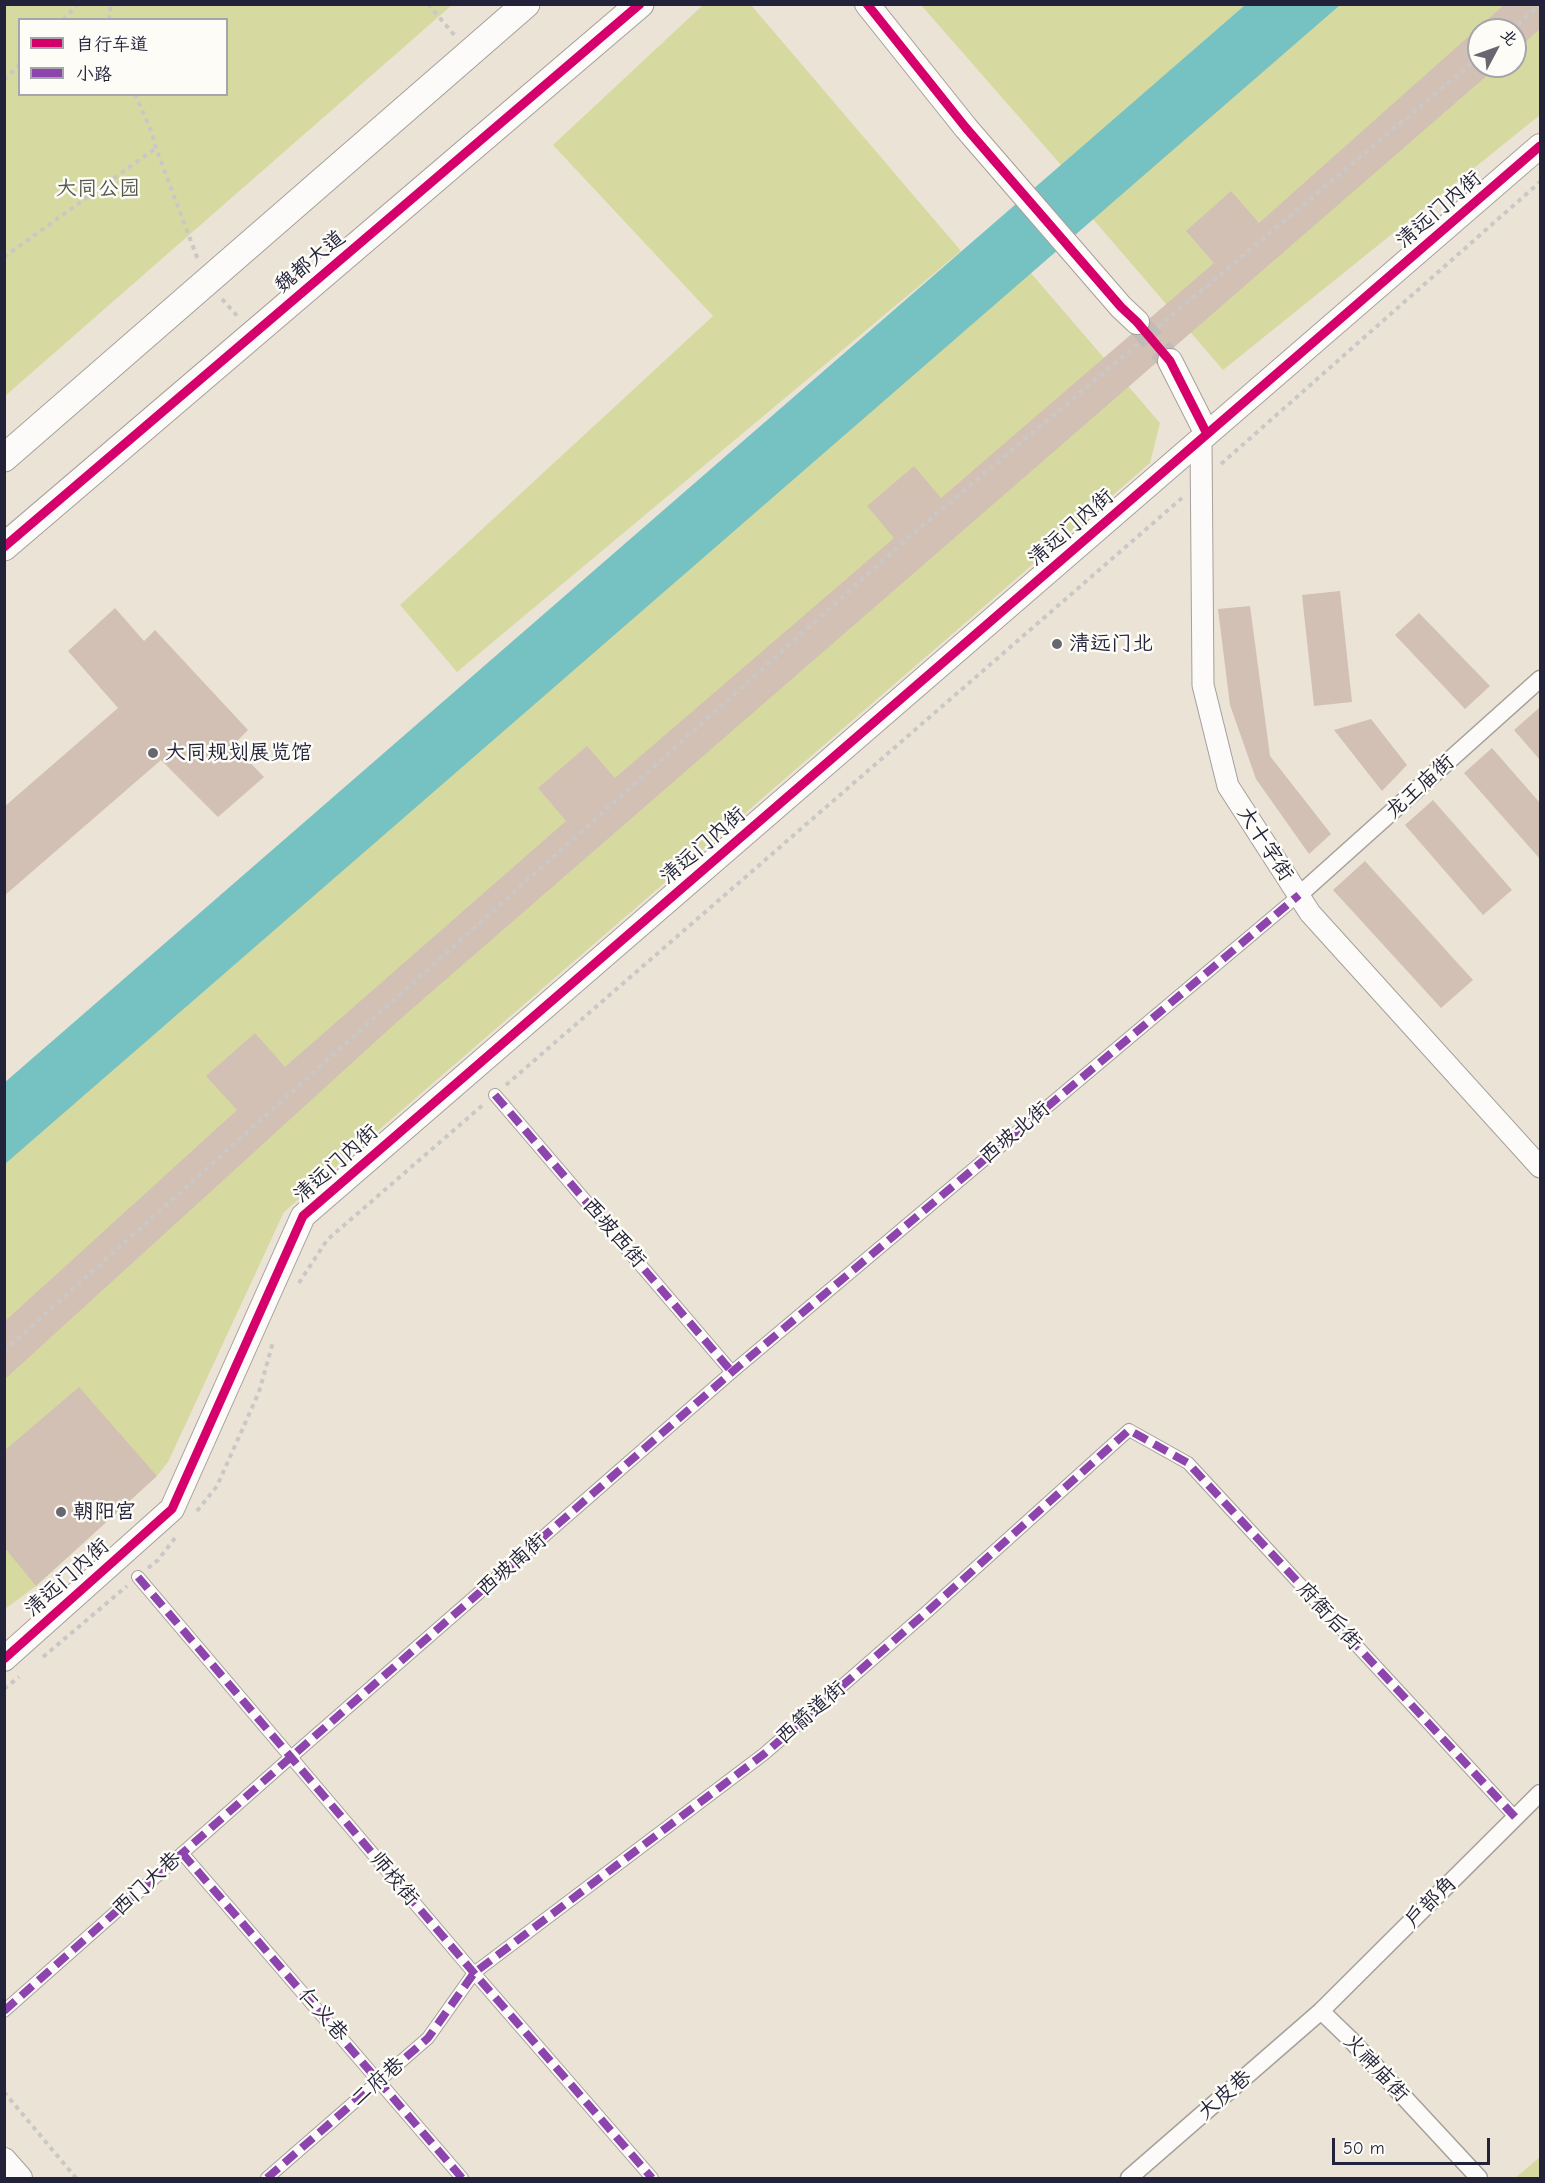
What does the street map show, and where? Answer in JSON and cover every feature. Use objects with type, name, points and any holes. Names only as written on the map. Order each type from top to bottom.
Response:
[{"type":"main road","points":[[4,458],[526,4]]},
{"type":"main road","name":"魏都大道","points":[[4,547],[640,4]]},
{"type":"main road","points":[[867,4],[966,128],[1139,324]]},
{"type":"main road","name":"清远门内街","points":[[13,1667],[172,1509],[303,1216],[1540,146]]},
{"type":"main road","points":[[1170,361],[1206,434]]},
{"type":"main road","points":[[4,2160],[20,2178]]},
{"type":"street","name":"大十字街","points":[[1206,434],[1201,441],[1203,685],[1228,786],[1310,913],[1540,1167]]},
{"type":"street","name":"龙王庙街","points":[[1299,895],[1540,679]]},
{"type":"street","name":"西坡北街","points":[[732,1372],[1299,895]]},
{"type":"street","name":"西坡西街","points":[[495,1095],[732,1372]]},
{"type":"street","name":"西坡南街","points":[[291,1757],[732,1372]]},
{"type":"street","name":"府衙后街","points":[[1129,1430],[1188,1463],[1516,1818]]},
{"type":"street","name":"西箭道街","points":[[474,1973],[764,1754],[920,1618],[1129,1430]]},
{"type":"street","name":"师校街","points":[[138,1577],[474,1973],[652,2178]]},
{"type":"street","name":"西门大巷","points":[[4,2011],[291,1757]]},
{"type":"street","name":"户部角","points":[[1321,2011],[1540,1793]]},
{"type":"street","name":"仁义巷","points":[[182,1853],[380,2080],[462,2178]]},
{"type":"street","name":"二府巷","points":[[267,2178],[428,2038],[474,1973]]},
{"type":"street","name":"大皮巷","points":[[1129,2178],[1321,2011]]},
{"type":"street","name":"火神庙街","points":[[1321,2011],[1350,2038],[1479,2178]]},
{"type":"path","points":[[65,18],[78,4]]},
{"type":"path","points":[[428,4],[470,53]]},
{"type":"path","points":[[1525,18],[1540,5]]},
{"type":"path","points":[[4,80],[18,66]]},
{"type":"path","points":[[4,1350],[900,545],[1139,324],[1467,66]]},
{"type":"path","points":[[136,96],[152,133],[207,282],[253,334]]},
{"type":"path","points":[[4,257],[156,148]]},
{"type":"path","points":[[298,1285],[327,1240],[1202,481],[1540,183]]},
{"type":"path","points":[[195,1514],[217,1486],[260,1392],[275,1335]]},
{"type":"path","points":[[40,1659],[158,1560],[180,1532]]},
{"type":"path","points":[[4,1689],[13,1667]]},
{"type":"path","points":[[4,2092],[76,2178]]},
{"type":"green space","name":"大同公园","points":[[5,4],[452,5],[5,396]]},
{"type":"green space","points":[[703,5],[751,5],[961,251],[457,672],[400,605],[713,316],[553,145]]},
{"type":"green space","points":[[921,5],[1245,5],[1061,165]]},
{"type":"green space","points":[[1337,5],[1540,5],[1540,115],[1223,370],[1092,218]]},
{"type":"green space","points":[[1030,272],[1160,423],[1150,463],[284,1212],[168,1462],[157,1476],[36,1586],[5,1609],[4,1164]]},
{"type":"green space","points":[[1540,2157],[1540,2178],[1515,2178]]},
{"type":"water","points":[[1245,5],[1340,5],[5,1164],[4,1083]]},
{"type":"building","points":[[1505,4],[1540,4],[1540,29],[1527,40],[1527,18],[1489,18]]},
{"type":"building","points":[[1467,38],[1467,78],[1484,78],[398,1021],[4,1380],[4,1322],[237,1110],[206,1076],[255,1033],[285,1067],[566,821],[538,788],[587,746],[615,778],[894,538],[867,506],[914,466],[941,498],[1214,263],[1186,231],[1231,191],[1259,223]]},
{"type":"building","points":[[1340,591],[1352,702],[1314,706],[1302,595]]},
{"type":"building","points":[[1250,606],[1270,756],[1331,834],[1309,854],[1256,779],[1230,705],[1218,609]]},
{"type":"building","name":"大同规划展览馆","points":[[115,608],[144,641],[155,630],[248,730],[233,745],[264,777],[218,817],[161,760],[4,896],[4,807],[118,708],[68,651]]},
{"type":"building","points":[[1419,613],[1490,686],[1465,709],[1395,635]]},
{"type":"building","points":[[1540,707],[1540,760],[1514,730]]},
{"type":"building","points":[[1371,719],[1407,765],[1382,791],[1334,730]]},
{"type":"building","points":[[1492,748],[1540,803],[1540,859],[1464,773]]},
{"type":"building","points":[[1433,800],[1512,890],[1483,915],[1405,825]]},
{"type":"building","points":[[1365,861],[1473,980],[1441,1008],[1333,890]]},
{"type":"building","name":"朝阳宫","points":[[79,1387],[157,1476],[36,1586],[4,1547],[4,1451]]},
{"type":"tunnel","points":[[1137,322],[1170,361]]},
{"type":"marked path","points":[[4,2011],[732,1372],[1299,895]]},
{"type":"marked path","points":[[495,1095],[732,1372]]},
{"type":"marked path","points":[[267,2178],[428,2038],[474,1973],[764,1754],[929,1610],[1129,1430],[1188,1463],[1516,1818]]},
{"type":"marked path","points":[[138,1577],[474,1973],[652,2178]]},
{"type":"marked path","points":[[182,1853],[462,2178]]},
{"type":"cycle path","points":[[4,547],[640,4]]},
{"type":"cycle path","points":[[867,4],[966,128],[1170,361],[1207,434]]},
{"type":"cycle path","points":[[4,1659],[172,1509],[303,1216],[1540,146]]},
{"type":"place","name":"清远门北","points":[[1057,644]]},
{"type":"place","name":"大同规划展览馆","points":[[153,753]]},
{"type":"place","name":"朝阳宫","points":[[61,1512]]}]
